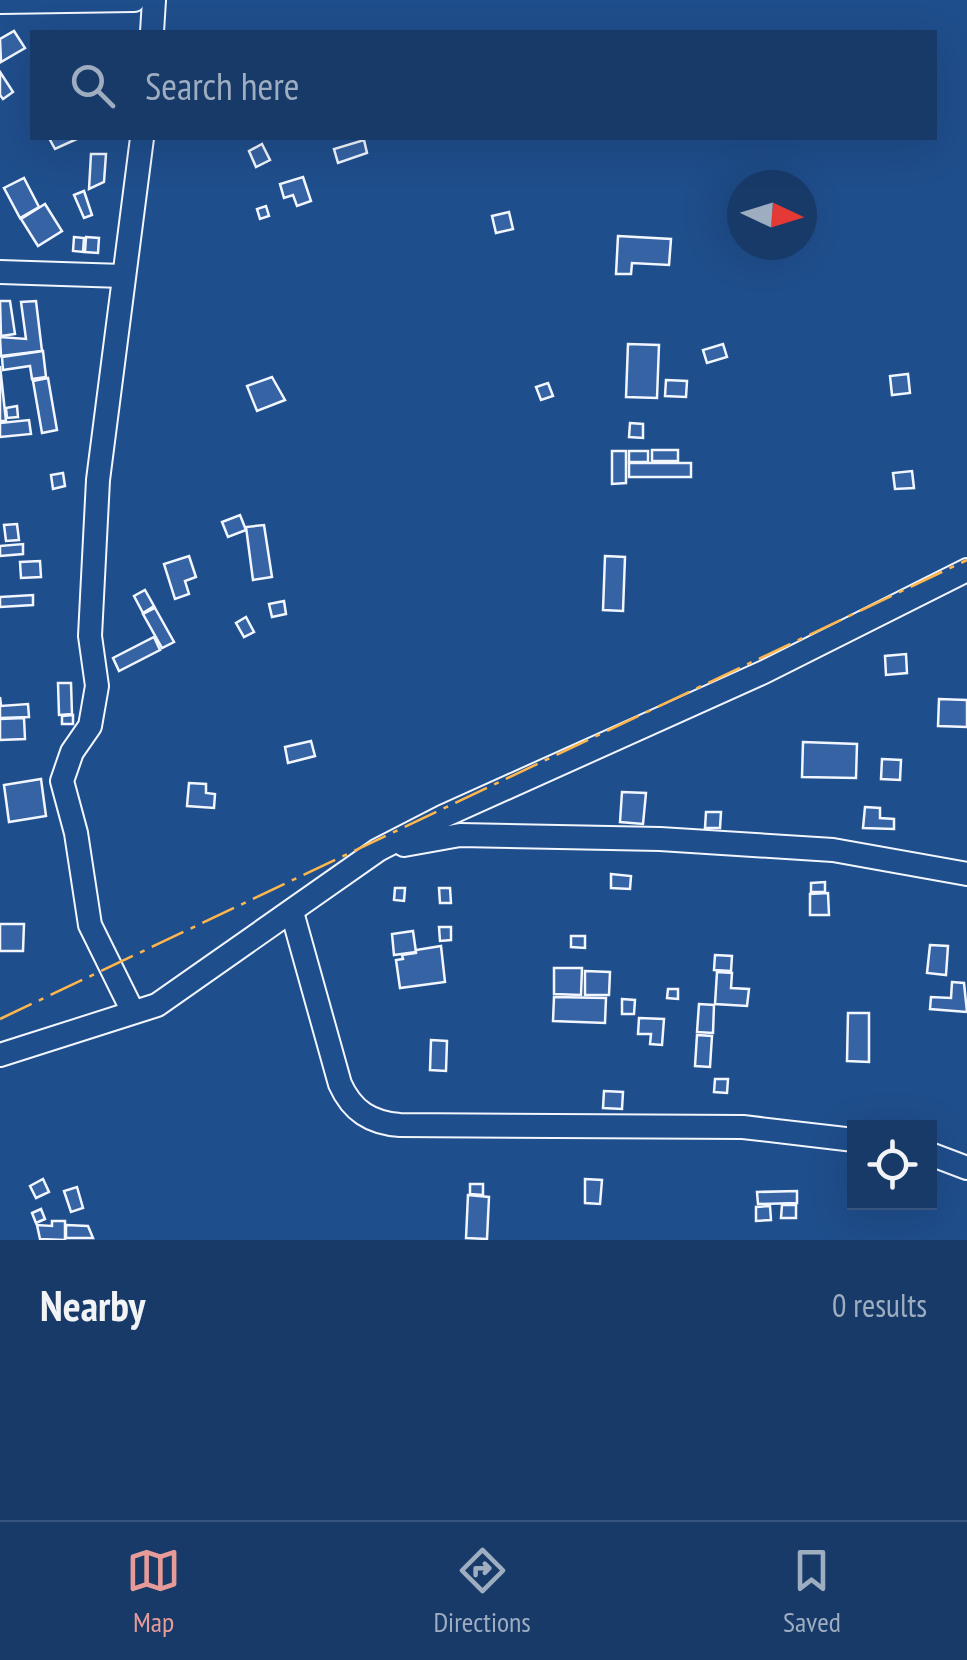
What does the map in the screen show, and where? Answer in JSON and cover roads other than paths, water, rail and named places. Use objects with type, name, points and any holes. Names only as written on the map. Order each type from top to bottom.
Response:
[{"type":"street","points":[[0,2],[134,0]]},
{"type":"street","points":[[152,30],[154,0]]},
{"type":"street","points":[[133,1012],[90,925],[76,833],[62,781],[72,752],[90,726],[97,686],[90,636],[98,480],[142,140]]},
{"type":"street","points":[[0,272],[123,276]]},
{"type":"street","points":[[0,1055],[157,1004],[378,850],[444,816],[764,672],[967,570]]},
{"type":"street","points":[[378,850],[460,834],[660,839],[833,850],[967,874]]},
{"type":"street","points":[[292,912],[340,1084],[347,1098],[370,1119],[400,1125],[743,1127],[847,1139]]},
{"type":"street","points":[[937,1157],[967,1168]]}]
